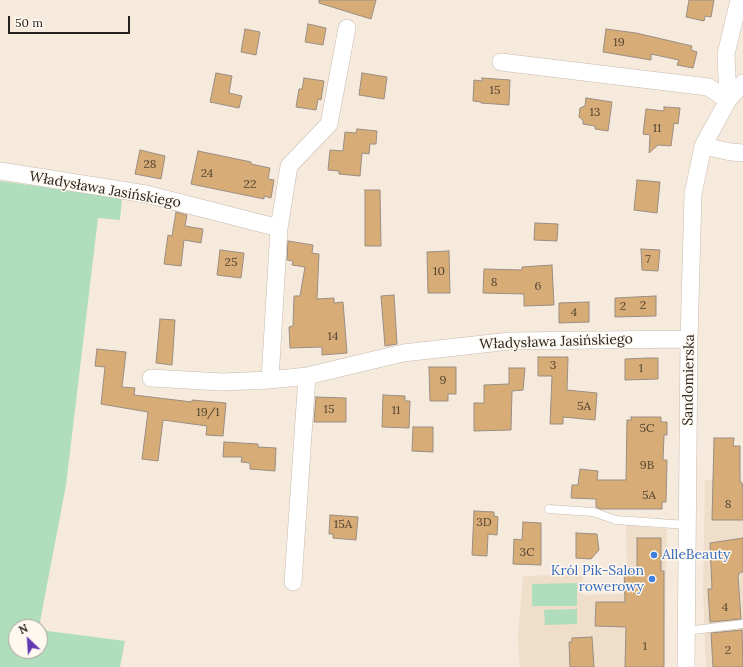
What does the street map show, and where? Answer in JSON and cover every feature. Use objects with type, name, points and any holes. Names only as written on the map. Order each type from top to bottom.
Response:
[{"type":"street","points":[[728,100],[726,54],[739,0]]},
{"type":"street","points":[[270,380],[279,228],[289,166],[329,124],[347,28]]},
{"type":"street","points":[[501,62],[708,87],[728,100]]},
{"type":"street","name":"Sandomierska","points":[[686,667],[689,339],[694,194],[703,146],[728,100],[743,83]]},
{"type":"street","points":[[703,146],[743,153]]},
{"type":"street","name":"Władysława Jasińskiego","points":[[0,171],[146,194],[279,228]]},
{"type":"street","name":"Władysława Jasińskiego","points":[[151,378],[222,382],[270,380],[307,376],[403,353],[510,341],[689,339]]},
{"type":"street","points":[[293,582],[307,376]]},
{"type":"lane","points":[[548,509],[593,512],[616,520],[688,526]]},
{"type":"lane","points":[[686,631],[743,624]]},
{"type":"shaded area","points":[[743,479],[743,667],[706,667],[703,589],[705,480]]},
{"type":"shaded area","points":[[626,525],[667,529],[664,667],[520,667],[518,639],[523,576],[583,574],[583,595],[625,594],[624,569],[627,569]]},
{"type":"green space","points":[[0,181],[122,198],[120,220],[98,218],[66,485],[41,619],[8,619],[8,659],[48,659],[48,631],[125,641],[120,667],[0,667]]},
{"type":"green space","points":[[577,583],[577,606],[532,606],[532,584]]},
{"type":"green space","points":[[577,609],[577,624],[545,625],[544,610]]},
{"type":"building","points":[[319,0],[376,0],[371,19],[319,3]]},
{"type":"building","points":[[689,0],[714,0],[711,17],[705,16],[704,21],[686,17]]},
{"type":"building","points":[[308,24],[326,28],[323,45],[305,42]]},
{"type":"building","points":[[245,29],[260,32],[256,55],[241,52]]},
{"type":"building","points":[[606,29],[636,33],[692,46],[691,50],[697,52],[693,68],[677,65],[679,60],[651,54],[651,60],[603,52]]},
{"type":"building","points":[[216,73],[232,76],[229,93],[242,96],[239,108],[210,102]]},
{"type":"building","points":[[362,73],[387,77],[384,99],[359,95]]},
{"type":"building","points":[[304,78],[324,81],[321,100],[318,99],[316,110],[296,107],[299,89],[302,89]]},
{"type":"building","points":[[482,78],[510,80],[509,105],[473,101],[474,80],[482,81]]},
{"type":"building","points":[[586,98],[612,102],[608,131],[595,129],[595,126],[583,124],[583,120],[579,117],[580,108],[585,106]]},
{"type":"building","points":[[664,107],[680,108],[678,124],[674,123],[671,146],[658,145],[649,153],[650,135],[643,134],[646,109],[664,111]]},
{"type":"building","points":[[357,129],[377,131],[376,144],[370,144],[369,154],[362,153],[360,176],[339,174],[339,171],[328,170],[330,150],[343,151],[345,132],[356,133]]},
{"type":"building","points":[[140,150],[165,156],[161,179],[135,174]]},
{"type":"building","points":[[198,151],[251,162],[251,164],[270,168],[268,179],[274,180],[271,198],[264,196],[264,199],[191,184]]},
{"type":"building","points":[[637,180],[660,182],[657,213],[634,210]]},
{"type":"building","points":[[365,190],[380,190],[381,246],[365,246]]},
{"type":"building","points":[[176,212],[187,215],[185,226],[203,229],[201,243],[184,240],[181,266],[164,264],[168,235],[172,236]]},
{"type":"building","points":[[535,223],[558,224],[557,241],[534,240]]},
{"type":"building","points":[[288,241],[313,245],[312,253],[319,254],[317,299],[334,298],[334,303],[343,302],[347,353],[322,355],[322,347],[290,348],[289,327],[293,326],[294,296],[300,296],[305,267],[292,265],[293,261],[287,260]]},
{"type":"building","points":[[641,249],[660,250],[658,271],[642,270]]},
{"type":"building","points":[[220,250],[244,253],[241,278],[217,275]]},
{"type":"building","points":[[449,251],[450,293],[428,293],[427,252]]},
{"type":"building","points":[[552,265],[554,305],[524,306],[524,294],[483,293],[484,269],[522,270],[522,267]]},
{"type":"building","points":[[394,295],[397,344],[385,346],[381,296]]},
{"type":"building","points":[[656,296],[656,316],[615,317],[615,298]]},
{"type":"building","points":[[589,302],[589,322],[559,323],[559,303]]},
{"type":"building","points":[[160,319],[175,320],[172,365],[156,363]]},
{"type":"building","points":[[97,349],[126,352],[122,387],[135,388],[134,395],[192,402],[192,400],[226,403],[223,436],[206,435],[207,426],[163,420],[158,461],[142,459],[148,412],[101,404],[105,367],[95,366]]},
{"type":"building","points":[[538,357],[568,357],[567,390],[597,393],[595,420],[563,417],[563,424],[550,424],[552,376],[538,376]]},
{"type":"building","points":[[658,358],[658,379],[625,380],[625,359]]},
{"type":"building","points":[[429,367],[456,367],[456,394],[448,394],[448,401],[430,401]]},
{"type":"building","points":[[509,368],[525,368],[523,390],[512,391],[511,430],[474,431],[474,403],[484,403],[484,385],[509,384]]},
{"type":"building","points":[[383,395],[405,396],[405,401],[410,401],[409,428],[382,427]]},
{"type":"building","points":[[316,397],[346,398],[346,422],[314,422]]},
{"type":"building","points":[[631,417],[661,417],[661,422],[667,422],[667,435],[664,435],[663,460],[667,460],[666,502],[662,502],[662,509],[600,509],[596,507],[596,499],[571,498],[572,485],[578,485],[580,469],[598,471],[597,480],[626,480],[627,420],[632,420]]},
{"type":"building","points":[[413,427],[433,427],[433,452],[412,451]]},
{"type":"building","points":[[714,438],[734,438],[733,446],[740,446],[740,482],[742,483],[743,491],[743,520],[712,520]]},
{"type":"building","points":[[224,442],[258,444],[258,447],[276,448],[275,471],[250,469],[250,463],[241,462],[242,457],[223,457]]},
{"type":"building","points":[[474,511],[494,512],[494,516],[498,517],[497,535],[488,534],[487,556],[472,555]]},
{"type":"building","points":[[330,515],[358,517],[356,540],[333,538],[333,534],[329,534]]},
{"type":"building","points":[[523,522],[541,523],[541,565],[513,564],[514,539],[522,540]]},
{"type":"building","points":[[576,533],[597,534],[599,550],[591,559],[576,558]]},
{"type":"building","points":[[637,538],[661,538],[661,571],[664,571],[664,667],[625,667],[626,627],[595,626],[596,602],[625,602],[624,569],[637,569]]},
{"type":"building","points":[[743,538],[743,572],[740,572],[738,576],[741,619],[710,622],[708,589],[712,589],[710,543]]},
{"type":"building","points":[[742,630],[743,667],[713,667],[711,633]]},
{"type":"building","points":[[592,637],[594,667],[570,667],[569,642],[572,642],[572,638]]},
{"type":"place","name":"AlleBeauty","points":[[654,555]]},
{"type":"place","name":"Król Pik-Salon rowerowy","points":[[652,579]]}]
